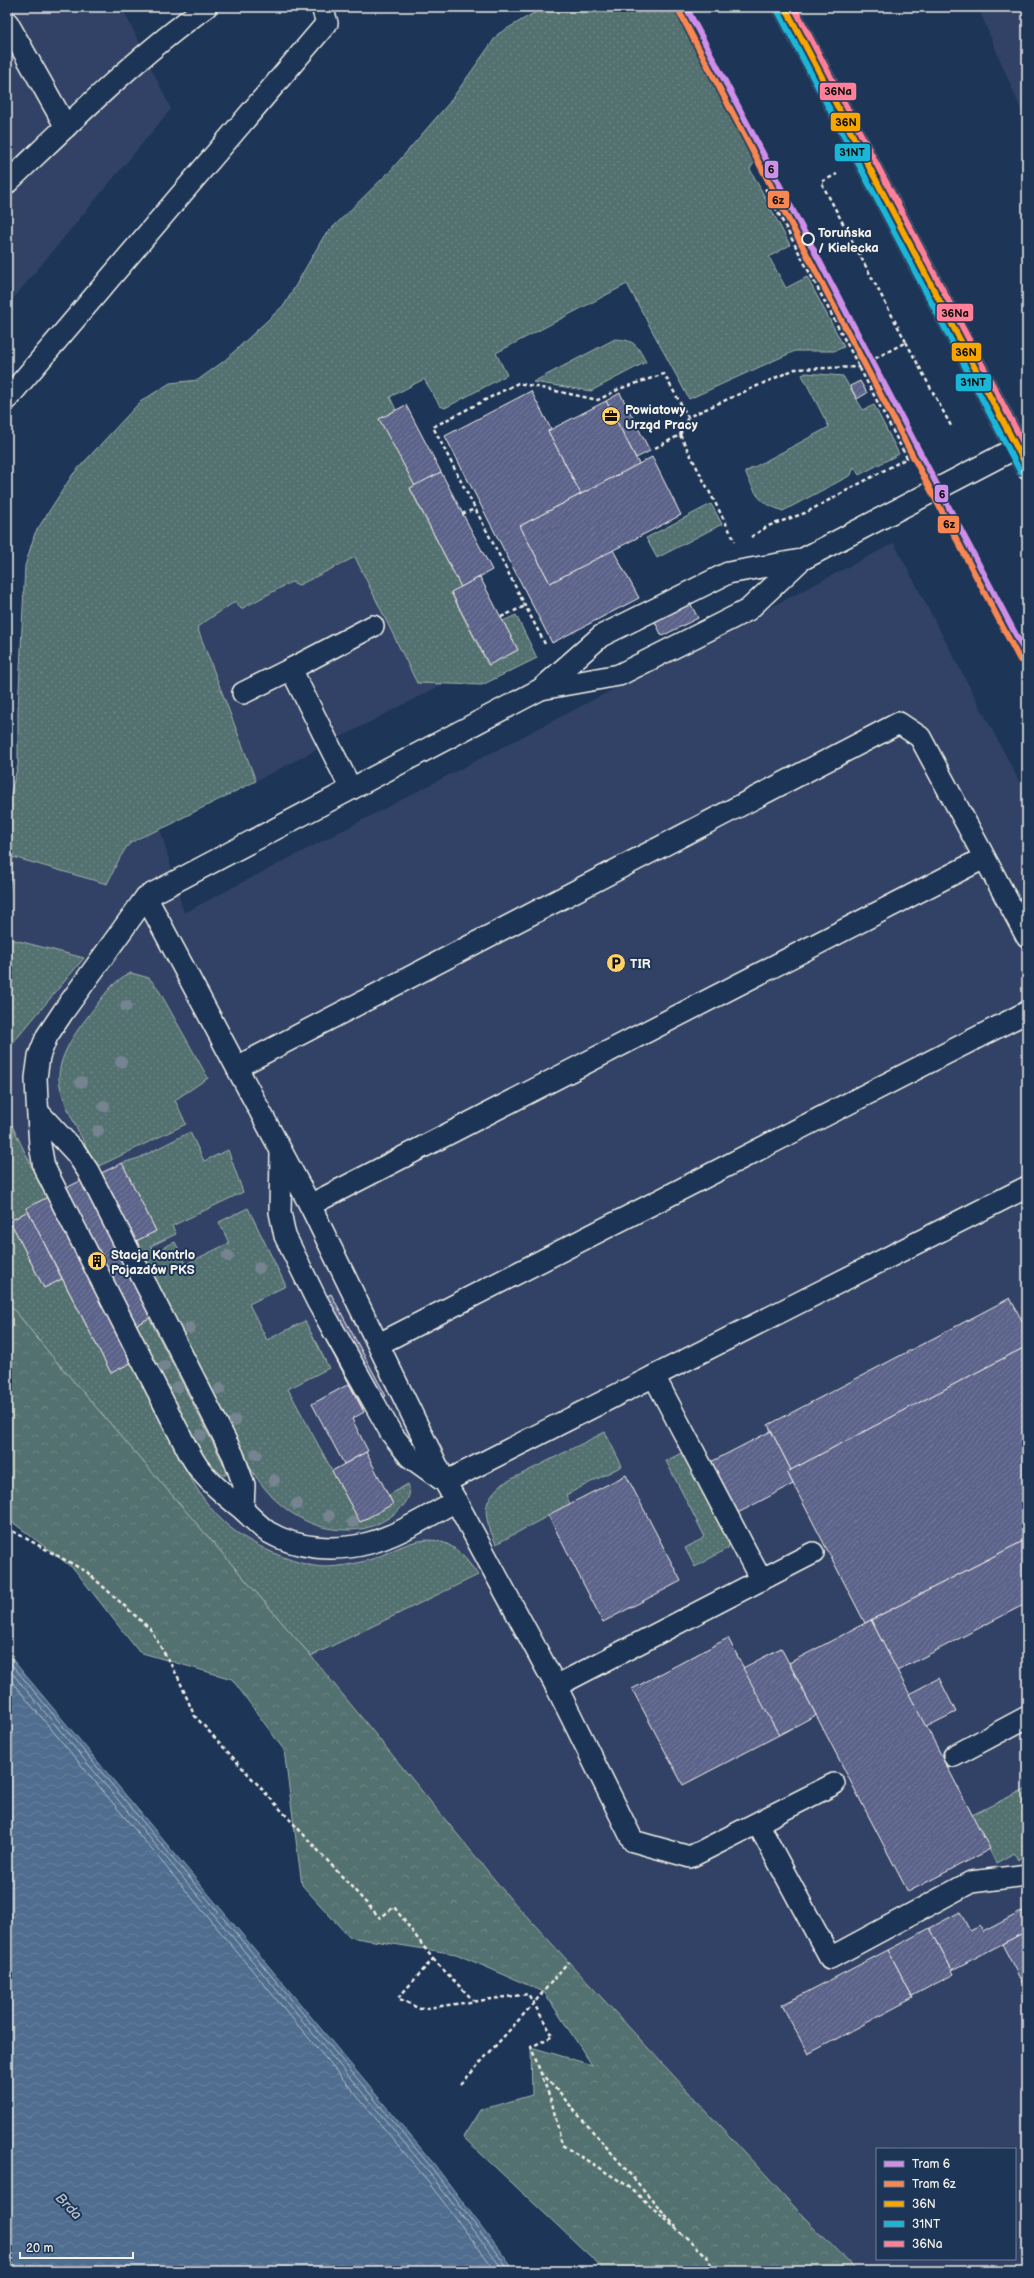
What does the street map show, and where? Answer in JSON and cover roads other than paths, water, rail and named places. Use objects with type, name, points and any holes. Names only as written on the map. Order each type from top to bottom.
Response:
[{"type":"street","points":[[785,7],[1027,467]]},
{"type":"lane","points":[[7,183],[153,47],[206,7]]},
{"type":"lane","points":[[7,399],[327,24],[322,7]]},
{"type":"lane","points":[[7,22],[66,127]]},
{"type":"lane","points":[[541,689],[619,675],[748,610],[801,560],[1016,448]]},
{"type":"lane","points":[[456,1501],[395,1533],[369,1543],[342,1548],[316,1546],[290,1542],[268,1532],[223,1494],[200,1470],[177,1429],[44,1168],[40,1145],[36,1078],[39,1056],[47,1036],[146,897],[541,689],[601,636],[728,573],[801,560]]},
{"type":"lane","points":[[242,693],[373,626]]},
{"type":"lane","points":[[290,669],[351,789]]},
{"type":"lane","points":[[237,1067],[899,724],[920,737],[1027,937]]},
{"type":"lane","points":[[310,1205],[984,858]]},
{"type":"lane","points":[[146,897],[310,1205],[445,1482],[556,1686],[633,1841],[690,1857],[758,1824],[834,1784]]},
{"type":"lane","points":[[379,1344],[1027,1012]]},
{"type":"lane","points":[[38,1113],[76,1153],[88,1171],[234,1455],[244,1486],[243,1510]]},
{"type":"lane","points":[[281,1150],[280,1212],[285,1236],[317,1301],[391,1433],[410,1457],[445,1482]]},
{"type":"lane","points":[[445,1482],[1027,1187]]},
{"type":"lane","points":[[654,1376],[761,1580]]},
{"type":"lane","points":[[556,1686],[813,1553]]},
{"type":"lane","points":[[954,1756],[1027,1717]]},
{"type":"lane","points":[[758,1824],[830,1958],[971,1882],[1027,1875]]},
{"type":"water","name":"Brda","points":[[7,1653],[434,2164],[515,2271],[7,2271]]},
{"type":"tram line","name":"6","points":[[686,7],[1027,656]]},
{"type":"tram line","name":"6z","points":[[679,11],[1020,660]]},
{"type":"place","name":"Toruńska / Kielecka","points":[[808,239]]},
{"type":"place","name":"Powiatowy Urząd Pracy","points":[[611,416]]},
{"type":"place","name":"TIR","points":[[616,963]]},
{"type":"place","name":"Stacja Kontrlo Pojazdów PKS","points":[[97,1261]]}]
